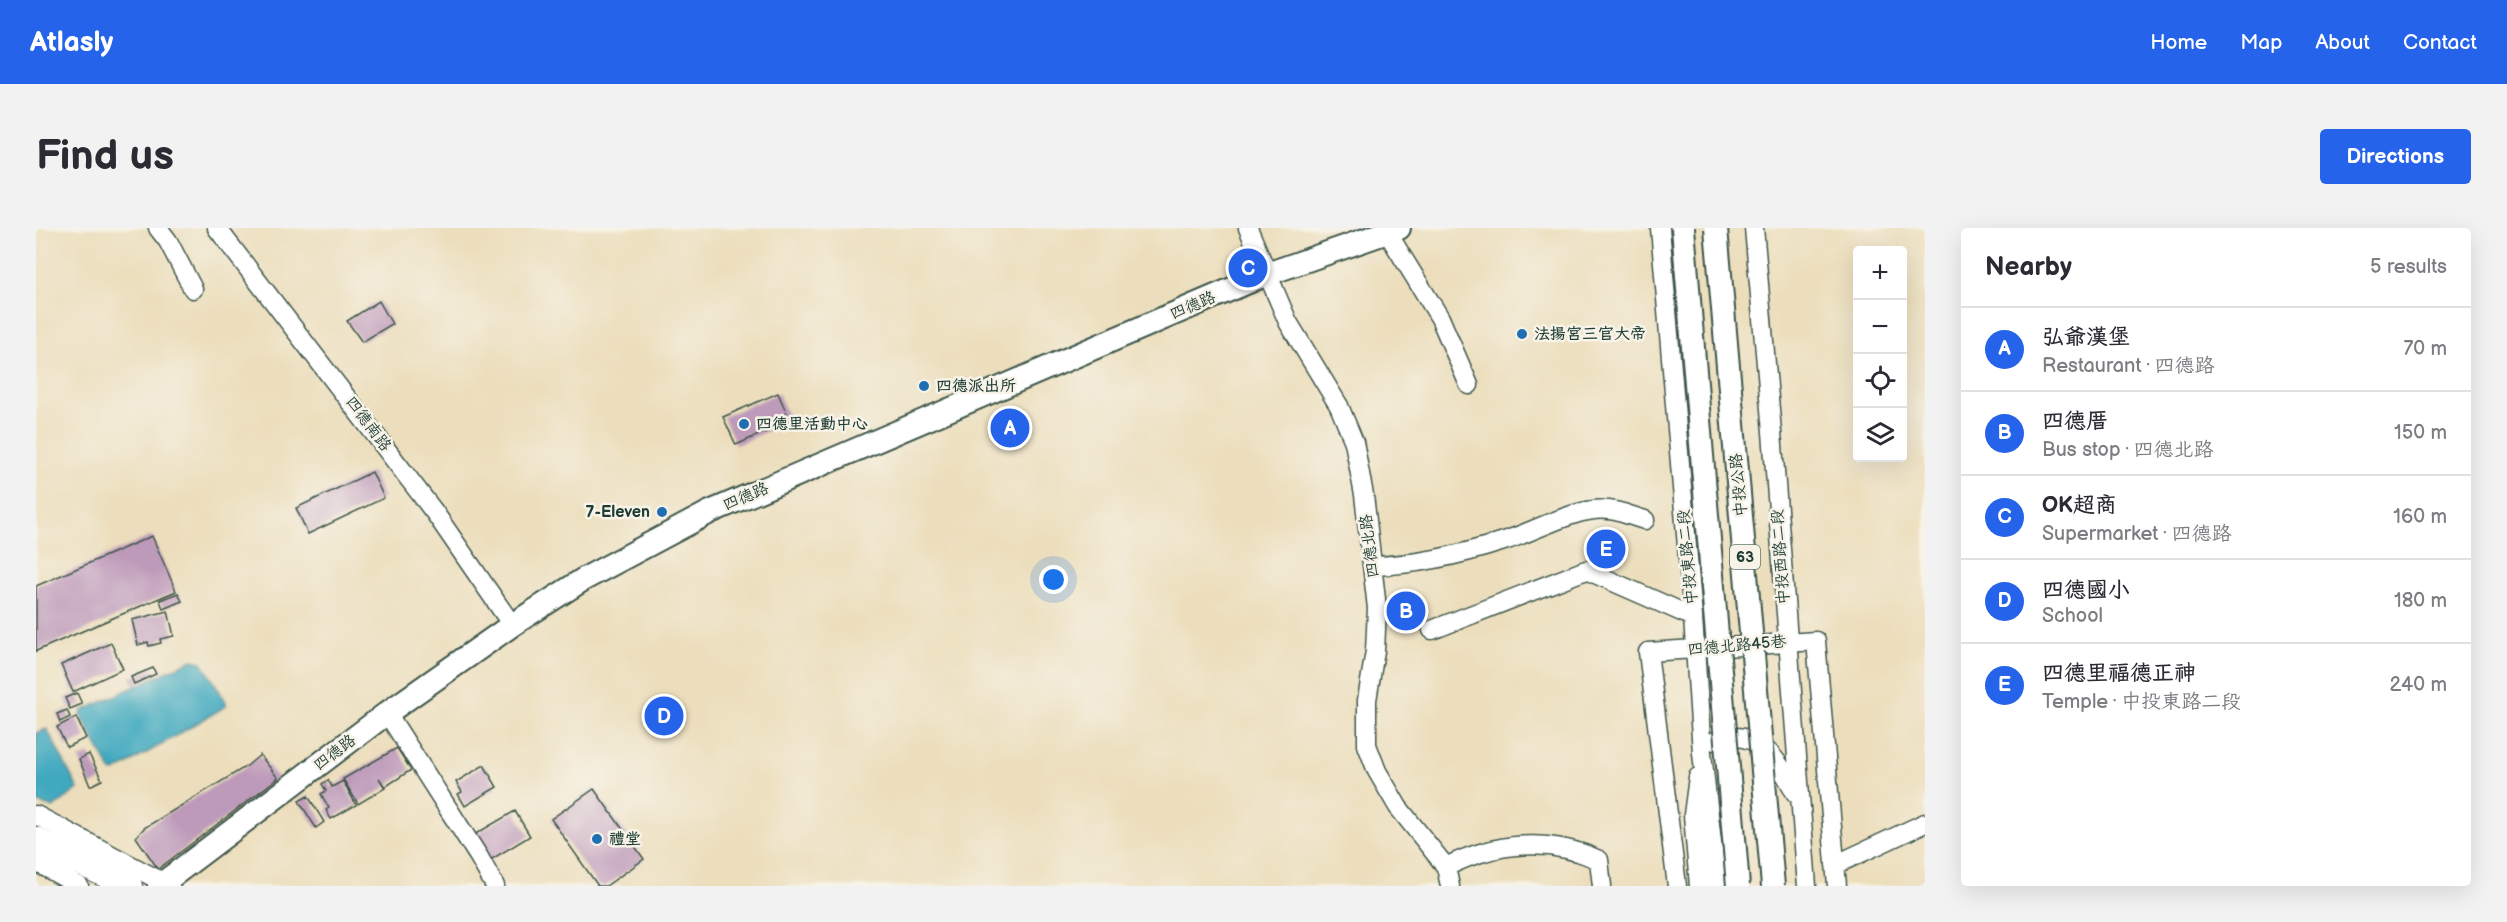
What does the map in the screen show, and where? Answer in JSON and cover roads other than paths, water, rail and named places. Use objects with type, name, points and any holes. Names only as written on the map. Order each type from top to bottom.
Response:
[{"type":"highway","points":[[36,840],[129,886]]},
{"type":"main road","name":"中投公路","points":[[1683,228],[1738,886]]},
{"type":"main road","name":"中投公路","points":[[1716,228],[1773,886]]},
{"type":"main road","name":"四德路","points":[[164,885],[387,713],[512,625],[584,579],[710,512],[1267,274],[1393,230]]},
{"type":"street","points":[[158,228],[168,241],[193,290]]},
{"type":"street","name":"四德南路","points":[[217,228],[393,457],[512,625]]},
{"type":"street","name":"四德北路","points":[[1248,228],[1288,322],[1339,406],[1354,442],[1364,495],[1377,608],[1375,651],[1366,700],[1366,745],[1377,771],[1398,807],[1446,867],[1450,886]]},
{"type":"street","name":"中投東路二段","points":[[1660,228],[1696,650],[1702,753],[1717,886]]},
{"type":"street","name":"中投西路二段","points":[[1754,228],[1807,886]]},
{"type":"street","points":[[1393,230],[1440,318],[1469,385]]},
{"type":"street","points":[[1372,566],[1405,565],[1435,559],[1503,542],[1585,513],[1608,509],[1645,520]]},
{"type":"street","points":[[1432,630],[1586,570],[1693,617]]},
{"type":"street","name":"四德北路45巷","points":[[1677,886],[1648,652],[1816,641],[1837,886]]},
{"type":"street","points":[[387,713],[495,886]]},
{"type":"street","points":[[1699,886],[1693,815],[1702,753],[1711,742],[1727,736],[1755,740],[1780,763],[1799,801]]},
{"type":"street","points":[[36,814],[164,885]]},
{"type":"street","points":[[1836,865],[1925,824]]},
{"type":"street","points":[[1446,867],[1493,848],[1545,846],[1569,848],[1599,860],[1602,886]]},
{"type":"street","points":[[36,862],[79,886]]},
{"type":"water","points":[[192,660],[202,662],[226,702],[226,706],[115,772],[111,771],[81,716],[82,711]]},
{"type":"water","points":[[47,729],[78,789],[53,808],[36,802],[36,733]]},
{"type":"place","name":"OK超商","points":[[1248,268]]},
{"type":"place","name":"法揚宮三官大帝","points":[[1522,334]]},
{"type":"place","name":"四德派出所","points":[[924,386]]},
{"type":"place","name":"四德里活動中心","points":[[744,424]]},
{"type":"place","name":"弘爺漢堡","points":[[1010,428]]},
{"type":"place","name":"7-Eleven","points":[[662,512]]},
{"type":"place","name":"四德里福德正神","points":[[1606,549]]},
{"type":"place","name":"四德厝","points":[[1406,611]]},
{"type":"place","name":"四德國小","points":[[664,716]]},
{"type":"place","name":"禮堂","points":[[597,839]]}]
